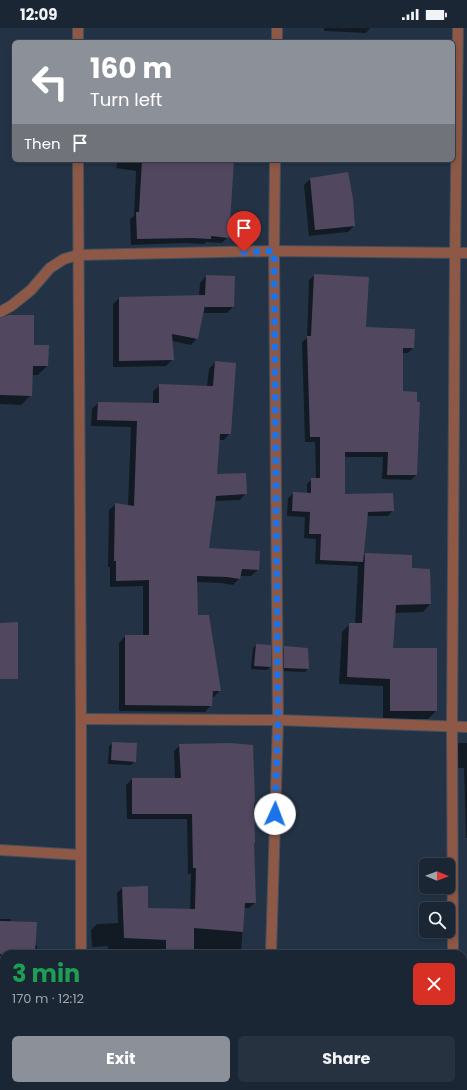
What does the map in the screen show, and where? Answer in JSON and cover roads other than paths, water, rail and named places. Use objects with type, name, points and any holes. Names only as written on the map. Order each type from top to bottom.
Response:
[{"type":"street","points":[[78,28],[78,40]]},
{"type":"street","points":[[277,28],[277,40]]},
{"type":"street","points":[[453,950],[452,727],[458,28]]},
{"type":"street","points":[[78,162],[82,855],[81,950]]},
{"type":"street","points":[[271,950],[278,720],[274,251],[275,162]]},
{"type":"street","points":[[0,312],[11,306],[31,290],[50,268],[64,259],[78,255],[274,251],[467,253]]},
{"type":"street","points":[[81,720],[278,720],[467,727]]},
{"type":"street","points":[[0,850],[82,855]]}]
